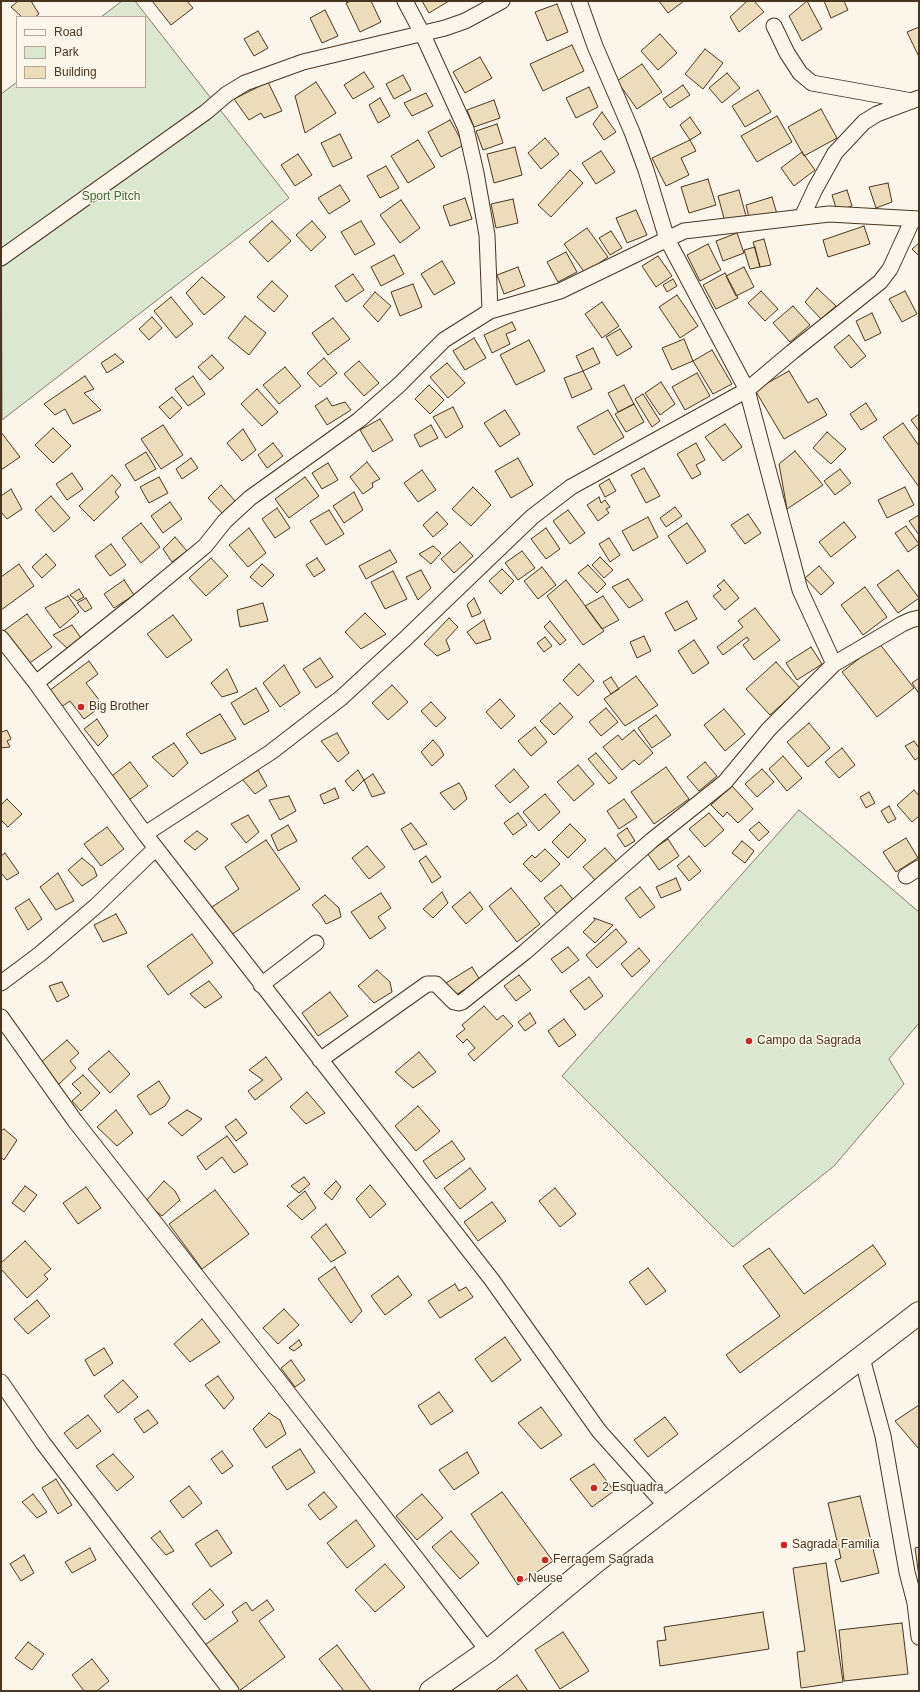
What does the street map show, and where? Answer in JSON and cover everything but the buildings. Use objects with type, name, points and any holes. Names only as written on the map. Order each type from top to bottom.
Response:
[{"type":"main road","points":[[432,1690],[488,1651],[588,1568],[919,1313]]},
{"type":"street","points":[[405,1],[423,35],[466,130],[476,172],[487,235],[490,311]]},
{"type":"street","points":[[1,258],[206,112],[227,94],[245,83],[303,62],[423,35],[465,21],[502,1]]},
{"type":"street","points":[[579,1],[595,46],[632,132],[646,170],[667,239],[747,390],[800,590],[834,664]]},
{"type":"street","points":[[774,26],[787,53],[800,73],[812,83],[916,100]]},
{"type":"street","points":[[802,217],[815,189],[835,154],[864,122],[878,114],[916,100]]},
{"type":"street","points":[[36,683],[205,546],[225,522],[250,498],[359,420],[398,385],[444,340],[490,311],[560,291],[684,231],[830,214],[916,219],[890,269],[880,282],[747,390],[571,487],[532,517],[405,640],[341,698],[271,752],[145,834]]},
{"type":"street","points":[[320,1060],[427,984],[436,984],[454,1002],[462,1002],[525,952],[651,841],[725,782],[769,729],[834,664],[902,624],[919,618]]},
{"type":"street","points":[[1,638],[36,683],[145,834],[492,1280],[599,1431],[667,1507]]},
{"type":"street","points":[[1,983],[40,954],[96,906],[156,848]]},
{"type":"street","points":[[261,985],[316,943]]},
{"type":"street","points":[[1,1017],[75,1121],[488,1651]]},
{"type":"street","points":[[862,1358],[884,1436],[907,1572],[915,1603],[919,1637]]},
{"type":"street","points":[[1,1382],[43,1443],[231,1691]]},
{"type":"green space","name":"Sport Pitch","points":[[122,1],[135,1],[289,198],[2,420],[1,94],[16,83],[16,88],[146,88],[146,16],[102,16]]},
{"type":"green space","name":"Campo da Sagrada","points":[[799,810],[919,912],[919,1023],[889,1059],[904,1084],[834,1166],[733,1247],[562,1076]]},
{"type":"place","name":"Big Brother","points":[[81,707]]},
{"type":"place","name":"Campo da Sagrada","points":[[749,1041]]},
{"type":"place","name":"2 Esquadra","points":[[594,1488]]},
{"type":"place","name":"Sagrada Familia","points":[[784,1545]]},
{"type":"place","name":"Ferragem Sagrada","points":[[545,1560]]},
{"type":"place","name":"Neuse","points":[[520,1579]]}]
